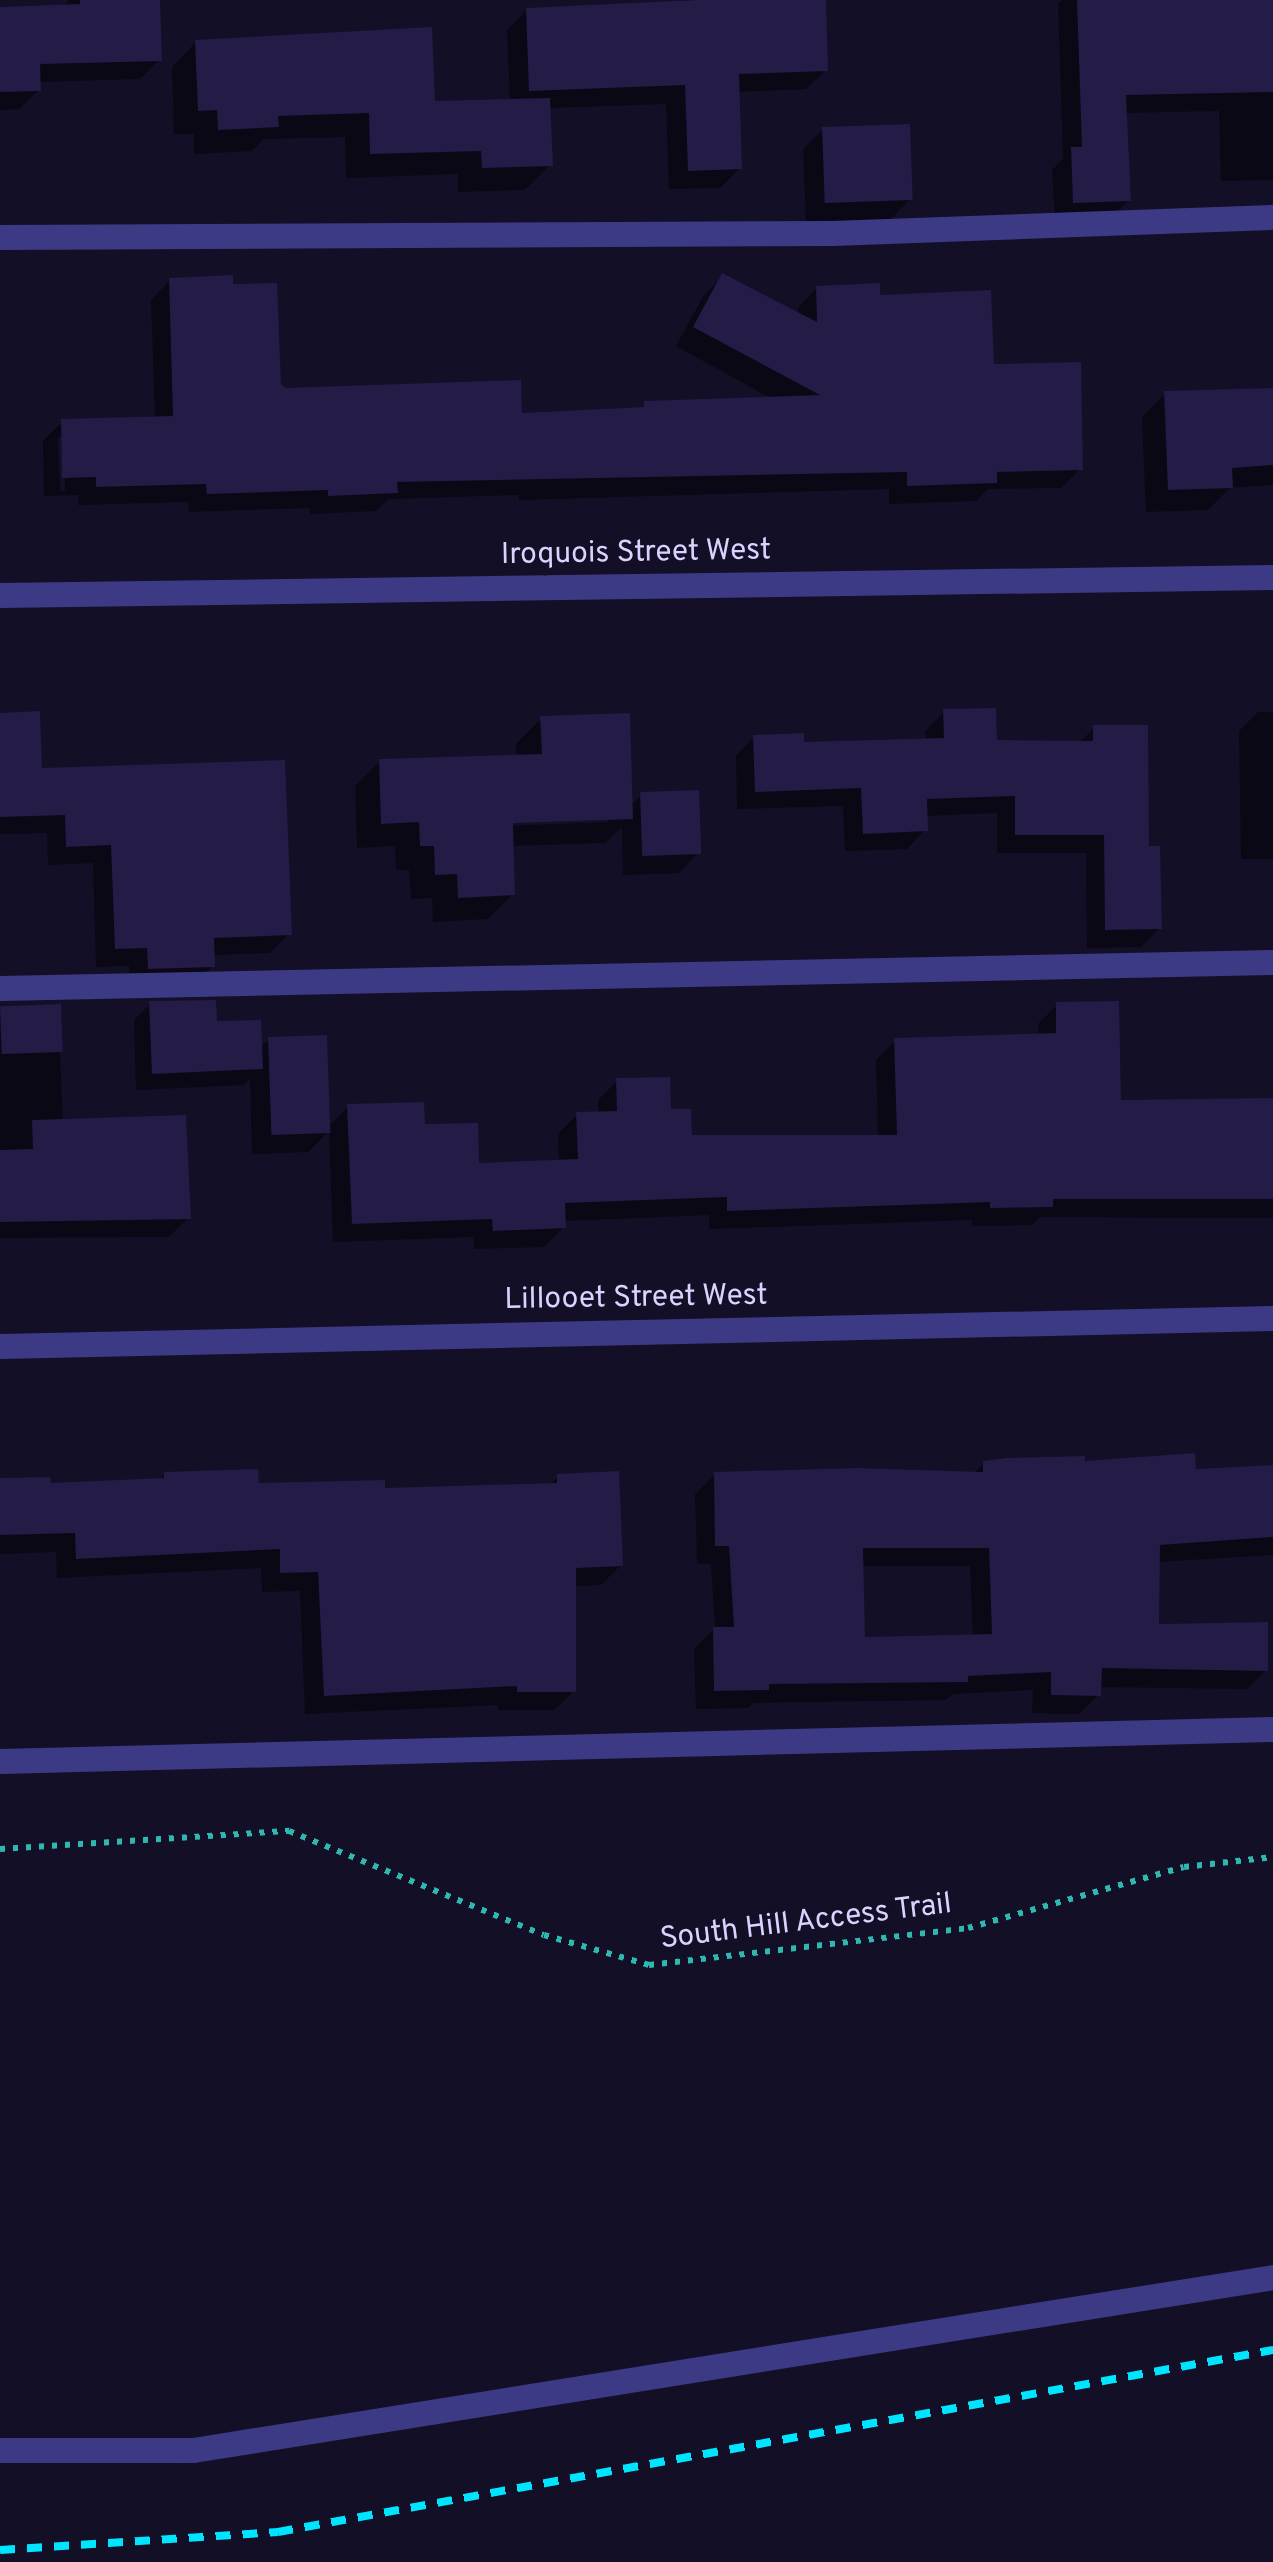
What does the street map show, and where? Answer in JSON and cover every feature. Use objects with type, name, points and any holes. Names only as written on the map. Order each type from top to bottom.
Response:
[{"type":"street","points":[[0,237],[832,233],[1273,217]]},
{"type":"street","name":"Iroquois Street West","points":[[0,595],[1273,577]]},
{"type":"street","points":[[0,988],[1273,962]]},
{"type":"street","name":"Lillooet Street West","points":[[0,1346],[1273,1318]]},
{"type":"street","points":[[0,1761],[1273,1729]]},
{"type":"street","points":[[0,2450],[193,2450],[1273,2277]]},
{"type":"path","name":"South Hill Access Trail","points":[[0,1849],[289,1831],[544,1935],[648,1965],[968,1928],[1184,1867],[1273,1857]]},
{"type":"building","points":[[80,0],[160,0],[162,61],[40,64],[41,91],[0,92],[0,7],[80,4]]},
{"type":"building","points":[[696,0],[826,0],[828,71],[739,74],[742,169],[688,171],[685,85],[529,91],[526,8]]},
{"type":"building","points":[[1077,0],[1273,0],[1273,92],[1126,95],[1131,201],[1073,203],[1071,147],[1082,147]]},
{"type":"building","points":[[432,27],[435,101],[550,98],[553,166],[482,168],[481,151],[370,154],[369,113],[278,116],[279,127],[218,130],[217,110],[198,111],[195,40]]},
{"type":"building","points":[[910,124],[913,200],[825,203],[822,127]]},
{"type":"building","points":[[722,273],[817,322],[816,286],[880,283],[880,295],[991,290],[994,364],[1081,362],[1083,470],[997,472],[997,483],[907,486],[907,472],[397,482],[398,493],[328,496],[328,490],[207,494],[206,484],[96,487],[96,477],[62,478],[61,419],[173,416],[169,278],[233,275],[233,284],[277,283],[281,384],[286,388],[521,380],[522,413],[644,407],[644,401],[820,395],[693,327]]},
{"type":"building","points":[[1273,388],[1273,465],[1232,468],[1233,488],[1168,490],[1164,391]]},
{"type":"building","points":[[996,708],[997,740],[1093,741],[1093,725],[1148,725],[1149,846],[1160,846],[1162,929],[1105,930],[1104,835],[1015,835],[1015,796],[927,799],[928,831],[863,834],[861,788],[755,792],[753,735],[804,733],[804,742],[944,738],[943,709]]},
{"type":"building","points":[[40,711],[42,768],[285,760],[292,935],[214,938],[215,967],[148,969],[147,948],[115,949],[111,845],[66,847],[65,815],[0,817],[0,713]]},
{"type":"building","points":[[630,713],[633,819],[513,823],[515,895],[458,898],[457,874],[435,875],[434,846],[420,846],[419,822],[381,824],[379,759],[542,754],[540,716]]},
{"type":"building","points":[[699,790],[701,854],[642,856],[640,792]]},
{"type":"building","points":[[216,1000],[217,1021],[261,1020],[263,1069],[152,1074],[149,1001]]},
{"type":"building","points":[[1119,1001],[1121,1100],[1273,1098],[1273,1199],[1053,1199],[1053,1207],[990,1208],[990,1202],[727,1211],[727,1197],[565,1203],[566,1228],[493,1231],[492,1219],[352,1224],[347,1104],[424,1102],[425,1124],[478,1123],[479,1163],[578,1159],[576,1112],[617,1111],[616,1078],[670,1077],[671,1109],[691,1109],[692,1135],[897,1135],[894,1038],[1056,1033],[1056,1002]]},
{"type":"building","points":[[61,1004],[63,1052],[2,1054],[0,1006]]},
{"type":"building","points":[[327,1035],[330,1133],[271,1135],[268,1037]]},
{"type":"building","points":[[186,1115],[191,1219],[0,1222],[0,1150],[33,1149],[32,1120]]},
{"type":"building","points":[[1195,1453],[1196,1469],[1273,1465],[1273,1537],[1160,1545],[1159,1624],[1268,1622],[1268,1671],[1102,1668],[1101,1696],[1051,1695],[1051,1672],[968,1676],[968,1682],[769,1684],[769,1690],[714,1691],[713,1627],[734,1627],[729,1546],[715,1546],[714,1472],[857,1468],[983,1472],[983,1461],[1007,1458],[1085,1456],[1085,1461]],"holes":[[[863,1548],[989,1548],[992,1634],[865,1637]]]},
{"type":"building","points":[[258,1469],[259,1483],[385,1480],[385,1488],[557,1483],[557,1474],[619,1471],[623,1566],[576,1568],[576,1692],[517,1692],[517,1686],[324,1696],[318,1572],[280,1573],[280,1549],[76,1559],[75,1533],[0,1535],[0,1478],[50,1477],[51,1483],[164,1478],[164,1472]]},
{"type":"railway","points":[[0,2550],[278,2532],[1273,2350]]}]
